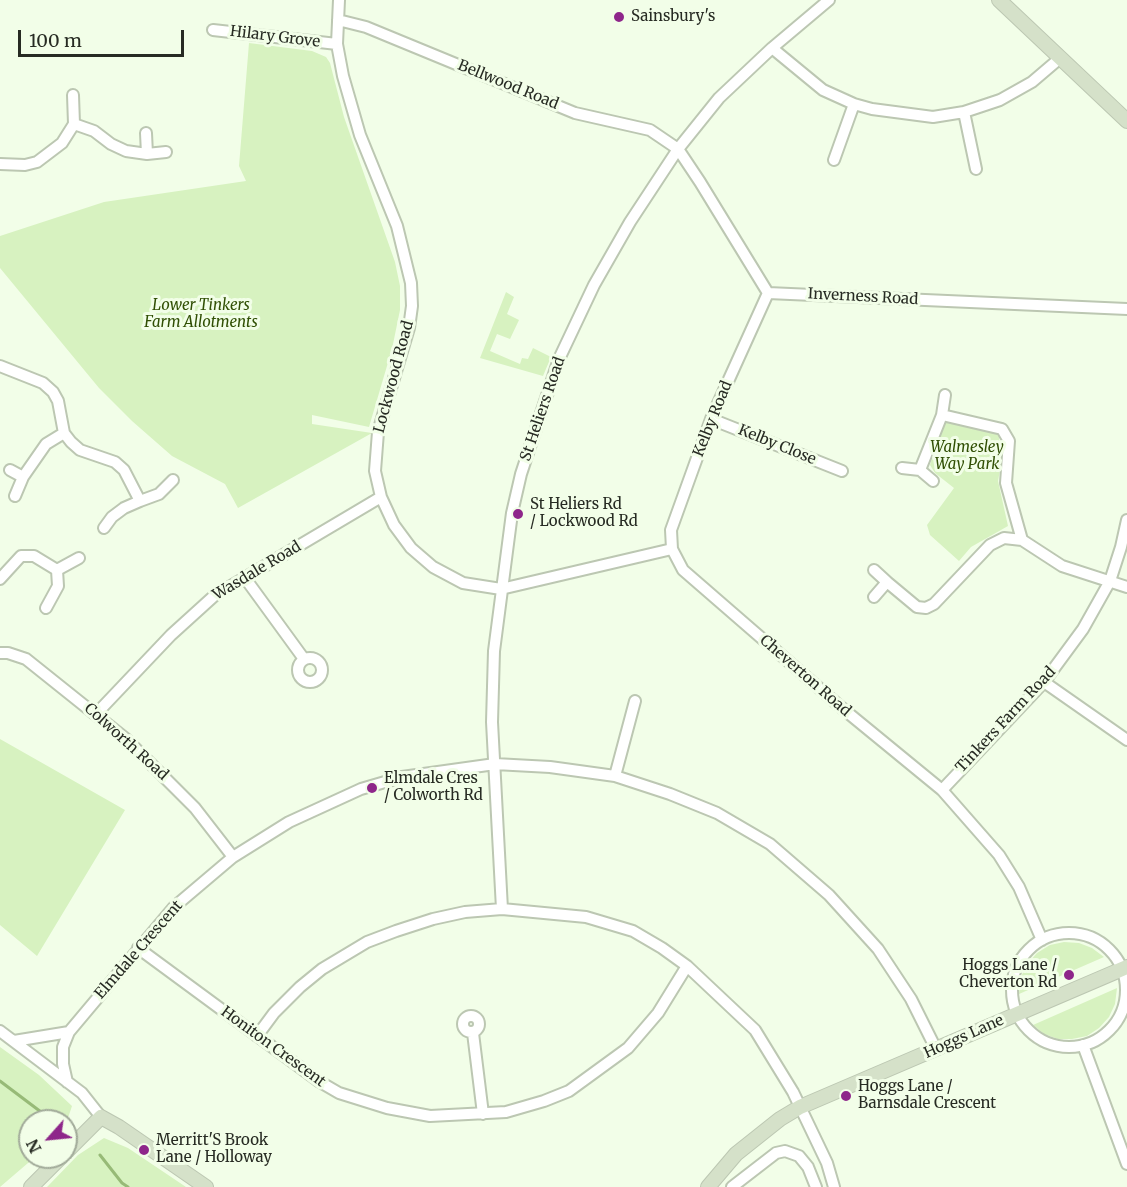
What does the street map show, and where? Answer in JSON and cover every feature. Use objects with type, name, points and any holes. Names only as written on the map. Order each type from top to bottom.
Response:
[{"type":"street","name":"Lockwood Road","points":[[339,0],[337,44],[343,76],[360,135],[397,226],[411,283],[412,306],[409,328],[378,432],[375,471],[381,497],[394,525],[411,548],[432,567],[463,583],[501,589]]},
{"type":"street","name":"St Heliers Road","points":[[502,909],[492,722],[494,651],[501,589],[521,474],[559,358],[594,285],[630,222],[678,149],[719,98],[772,48],[829,0]]},
{"type":"street","points":[[999,0],[1127,121]]},
{"type":"street","name":"Bellwood Road","points":[[338,21],[366,27],[575,113],[650,130],[678,149]]},
{"type":"street","name":"Hilary Grove","points":[[213,30],[337,44]]},
{"type":"street","points":[[772,48],[823,90],[854,104],[872,109],[933,117],[964,112],[1008,96],[1032,82],[1059,59]]},
{"type":"street","points":[[0,164],[24,165],[38,162],[62,143],[74,124],[73,95]]},
{"type":"street","points":[[834,160],[854,104]]},
{"type":"street","points":[[964,112],[976,168]]},
{"type":"street","points":[[74,124],[94,130],[111,144],[126,151],[147,154],[166,152]]},
{"type":"street","points":[[146,133],[147,154]]},
{"type":"street","points":[[678,149],[768,293]]},
{"type":"street","name":"Inverness Road","points":[[768,293],[1127,309]]},
{"type":"street","name":"Kelby Road","points":[[672,549],[671,530],[711,419],[768,293]]},
{"type":"street","points":[[0,366],[43,382],[58,401],[64,433],[71,442],[80,450],[116,462],[124,470],[140,501]]},
{"type":"street","points":[[920,470],[942,415],[945,395]]},
{"type":"street","points":[[942,415],[1002,429],[1006,434],[1009,441],[1006,483],[1022,540]]},
{"type":"street","name":"Kelby Close","points":[[711,419],[842,471]]},
{"type":"street","points":[[15,496],[23,477],[46,444],[64,433]]},
{"type":"street","points":[[902,468],[920,470],[933,481]]},
{"type":"street","points":[[10,471],[23,477]]},
{"type":"street","points":[[104,528],[112,517],[124,508],[159,494],[173,480]]},
{"type":"street","name":"Wasdale Road","points":[[96,714],[171,635],[214,596],[381,497]]},
{"type":"street","name":"Tinkers Farm Road","points":[[942,790],[1044,682],[1083,629],[1110,581],[1122,547],[1127,520]]},
{"type":"street","points":[[874,570],[917,607],[926,608],[934,604],[990,545],[1004,538],[1022,540],[1062,566],[1127,588]]},
{"type":"street","points":[[501,589],[672,549]]},
{"type":"street","name":"Cheverton Road","points":[[672,549],[683,570],[842,708],[942,790],[999,855],[1018,887],[1042,940]]},
{"type":"street","points":[[0,579],[21,556],[34,556],[57,570]]},
{"type":"street","points":[[57,570],[80,558]]},
{"type":"street","points":[[46,608],[58,586],[57,570]]},
{"type":"street","points":[[244,578],[304,659]]},
{"type":"street","points":[[874,597],[887,582]]},
{"type":"street","name":"Colworth Road","points":[[0,653],[26,659],[126,739],[195,808],[233,856]]},
{"type":"street","points":[[1044,682],[1127,740]]},
{"type":"street","points":[[615,776],[635,701]]},
{"type":"street","name":"Elmdale Crescent","points":[[67,1082],[63,1064],[63,1047],[69,1032],[174,907],[233,856],[289,822],[361,789],[402,777],[495,764],[550,767],[615,776],[670,794],[717,813],[770,844],[830,895],[878,949],[911,999],[936,1049]]},
{"type":"street","points":[[257,1036],[274,1013],[300,987],[322,969],[368,942],[433,919],[465,912],[502,909],[586,916],[633,931],[662,948],[687,966],[755,1030],[800,1107],[827,1162],[834,1187]]},
{"type":"street","points":[[1070,933],[1089,937],[1107,948],[1124,968],[1126,996],[1119,1018],[1106,1034],[1083,1045],[1066,1047],[1050,1044],[1033,1034],[1021,1021],[1013,996],[1016,970],[1029,949],[1042,940],[1070,933]]},
{"type":"street","name":"Honiton Crescent","points":[[138,948],[320,1082],[339,1093],[387,1108],[430,1116],[506,1113],[569,1091],[628,1048],[658,1013],[687,966]]},
{"type":"street","name":"Hoggs Lane","points":[[708,1187],[736,1154],[780,1119],[800,1107],[1124,968]]},
{"type":"street","points":[[0,1031],[67,1082],[90,1102],[101,1117],[206,1187]]},
{"type":"street","points":[[14,1041],[69,1032]]},
{"type":"street","points":[[473,1033],[483,1114]]},
{"type":"street","points":[[1083,1045],[1127,1164]]},
{"type":"street","points":[[78,1140],[101,1117]]},
{"type":"street","points":[[732,1187],[776,1153],[785,1151],[799,1155],[808,1167],[816,1187]]},
{"type":"street","points":[[31,1187],[49,1169]]},
{"type":"green space","name":"Lower Tinkers Farm Allotments","points":[[249,43],[312,51],[326,57],[330,63],[344,117],[395,262],[400,286],[400,310],[392,349],[369,427],[312,415],[312,424],[372,433],[238,508],[225,484],[172,456],[99,388],[0,268],[0,236],[104,202],[246,181],[239,166]]},
{"type":"green space","points":[[506,292],[514,297],[507,314],[519,320],[510,339],[497,334],[490,351],[520,364],[522,358],[528,359],[533,348],[551,357],[543,376],[480,358]]},
{"type":"green space","name":"Walmesley Way Park","points":[[942,422],[978,425],[999,435],[1001,465],[998,481],[1008,526],[971,547],[959,561],[930,535],[927,525],[954,488],[935,473],[930,465]]},
{"type":"green space","points":[[0,739],[125,810],[37,956],[0,925]]},
{"type":"green space","points":[[1064,942],[1079,943],[1092,948],[1104,957],[1019,994],[1020,979],[1027,964],[1037,953],[1050,945]]},
{"type":"green space","points":[[1117,988],[1115,1004],[1109,1017],[1087,1036],[1058,1039],[1044,1034],[1033,1025]]},
{"type":"green space","points":[[0,1047],[39,1075],[72,1106],[71,1109],[18,1109],[18,1169],[21,1169],[0,1187]]},
{"type":"green space","points":[[104,1138],[128,1148],[186,1187],[47,1187],[64,1169],[78,1169],[78,1155]]},
{"type":"waterway","points":[[0,1081],[37,1109]]},
{"type":"waterway","points":[[100,1155],[122,1183],[128,1187]]},
{"type":"place","name":"Sainsbury's","points":[[619,17]]},
{"type":"place","name":"St Heliers Rd / Lockwood Rd","points":[[518,514]]},
{"type":"place","name":"Elmdale Cres / Colworth Rd","points":[[372,788]]},
{"type":"place","name":"Hoggs Lane / Cheverton Rd","points":[[1069,975]]},
{"type":"place","name":"Hoggs Lane / Barnsdale Crescent","points":[[846,1096]]},
{"type":"place","name":"Merritt'S Brook Lane / Holloway","points":[[144,1150]]}]
